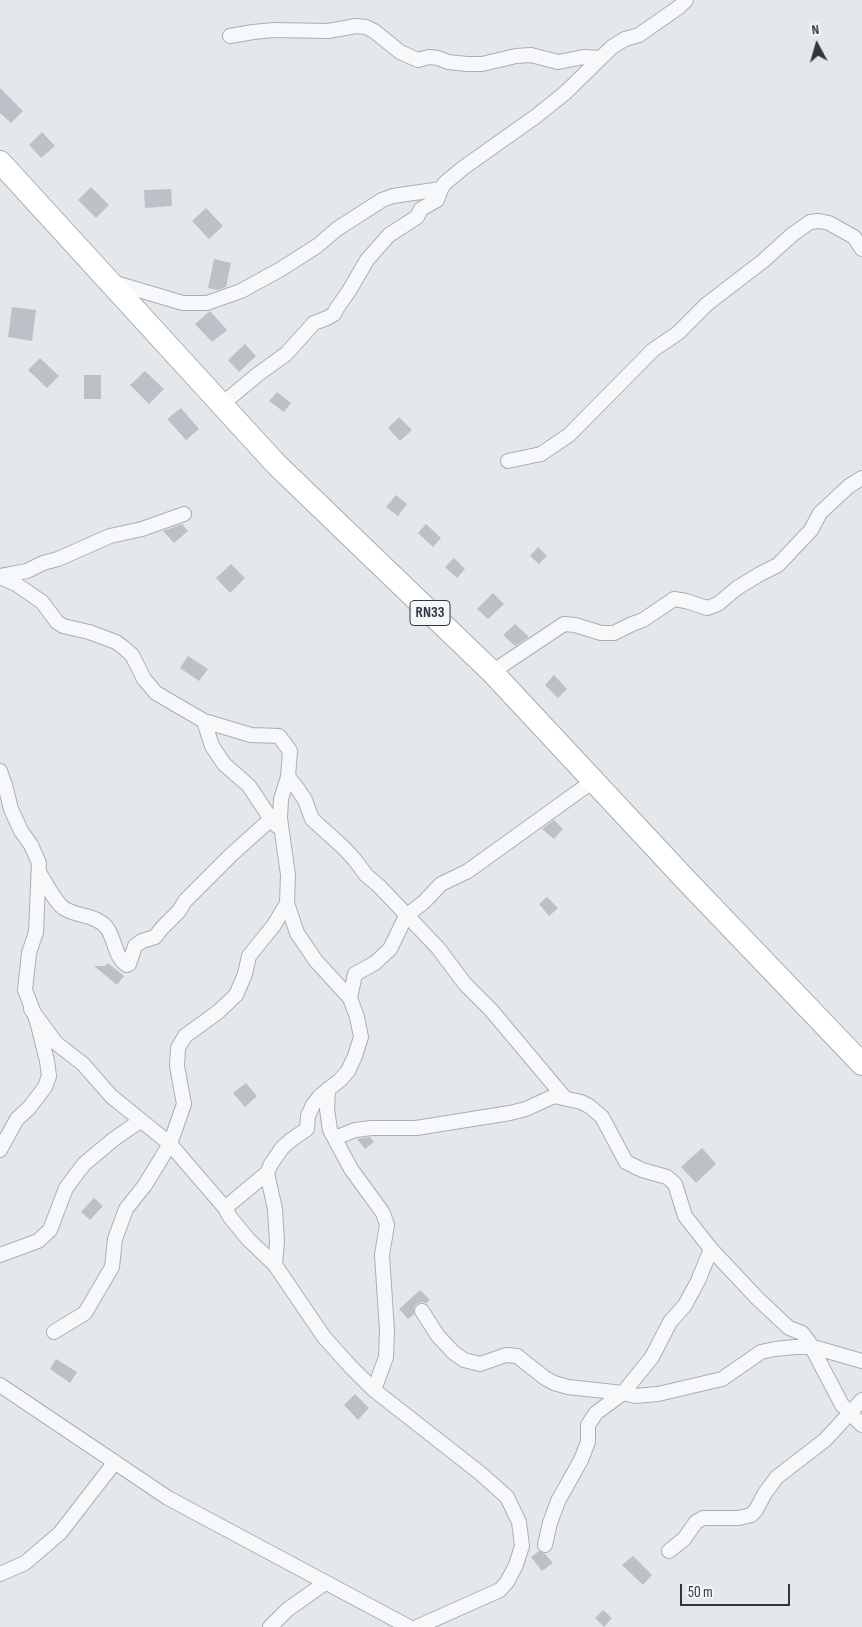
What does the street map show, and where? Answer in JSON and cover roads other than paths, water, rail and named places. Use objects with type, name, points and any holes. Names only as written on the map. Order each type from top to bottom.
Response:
[{"type":"main road","name":"RN33","points":[[0,162],[276,464],[492,672],[691,886],[862,1064]]},
{"type":"street","points":[[221,405],[286,354],[314,323],[334,314],[366,260],[389,235],[417,217],[421,209],[437,200],[441,189],[463,168],[535,117],[565,93],[612,46],[625,39],[639,35],[686,0]]},
{"type":"street","points":[[230,36],[253,32],[288,30],[328,31],[356,26],[374,31],[400,52],[418,60],[429,57],[448,62],[482,64],[516,56],[531,55],[558,62],[584,57],[600,58]]},
{"type":"street","points":[[108,281],[183,303],[207,303],[241,291],[281,270],[317,246],[337,229],[382,200],[393,196],[441,189]]},
{"type":"street","points":[[508,461],[541,454],[569,435],[653,350],[678,333],[708,304],[810,222],[829,223],[854,237],[862,249]]},
{"type":"street","points":[[492,672],[564,624],[575,625],[601,633],[614,633],[643,620],[674,599],[707,608],[718,604],[737,588],[778,565],[811,530],[820,513],[849,486],[862,478]]},
{"type":"street","points":[[0,576],[27,571],[44,562],[58,559],[110,536],[142,529],[184,514]]},
{"type":"street","points":[[0,576],[16,584],[42,602],[57,622],[63,626],[89,632],[116,642],[132,655],[144,679],[156,693],[204,721],[251,735],[279,736],[290,751],[288,777],[280,799],[281,830],[288,875],[287,903],[297,933],[316,961],[350,998],[357,1017],[361,1038],[348,1071],[320,1096],[308,1116],[308,1129],[282,1148],[270,1164],[267,1173],[275,1209],[277,1242],[275,1265]]},
{"type":"street","points":[[204,721],[212,746],[224,764],[249,786],[271,819],[281,830]]},
{"type":"street","points":[[0,771],[11,809],[39,863],[36,932],[29,953],[25,990],[37,1021],[48,1061],[48,1076],[45,1088],[29,1108],[17,1119],[0,1150]]},
{"type":"street","points":[[288,777],[305,800],[312,819],[350,854],[366,875],[379,886],[438,948],[465,984],[491,1010],[564,1097]]},
{"type":"street","points":[[350,998],[355,974],[375,963],[390,949],[406,916],[424,902],[441,884],[468,871],[593,781]]},
{"type":"street","points":[[39,872],[64,909],[77,915],[95,919],[106,928],[122,961],[127,965],[135,946],[142,941],[155,937],[185,901],[232,854],[271,819]]},
{"type":"street","points":[[54,1332],[86,1313],[112,1267],[115,1239],[126,1209],[145,1185],[170,1144],[184,1104],[177,1066],[178,1048],[185,1036],[218,1012],[236,994],[245,974],[249,956],[268,933],[287,903]]},
{"type":"street","points":[[31,1009],[56,1043],[82,1064],[110,1096],[170,1144],[225,1208],[248,1239],[275,1265],[324,1337],[374,1390],[480,1473],[507,1497],[519,1522],[522,1546],[516,1565],[507,1582],[500,1590],[417,1627]]},
{"type":"street","points":[[328,1089],[326,1108],[330,1130],[351,1169],[383,1213],[387,1225],[382,1255],[387,1331],[386,1357],[374,1390]]},
{"type":"street","points":[[335,1138],[355,1130],[416,1128],[477,1119],[526,1109],[554,1096],[564,1097],[589,1106],[602,1118],[626,1162],[642,1170],[667,1177],[675,1184],[685,1216],[711,1249],[756,1298],[789,1328],[802,1333],[814,1348],[836,1396],[842,1405],[862,1425]]},
{"type":"street","points":[[0,1255],[38,1241],[50,1230],[66,1188],[84,1164],[114,1139],[140,1121]]},
{"type":"street","points":[[225,1208],[267,1173]]},
{"type":"street","points":[[545,1545],[558,1501],[578,1467],[588,1442],[588,1424],[596,1413],[623,1393],[652,1357],[670,1322],[685,1305],[711,1249]]},
{"type":"street","points":[[422,1311],[438,1336],[464,1360],[480,1364],[506,1355],[517,1356],[554,1383],[568,1387],[635,1396],[658,1394],[722,1379],[761,1352],[776,1348],[795,1346],[814,1348],[862,1361]]},
{"type":"street","points":[[0,1384],[168,1498],[409,1627]]},
{"type":"street","points":[[669,1551],[684,1539],[696,1522],[703,1518],[739,1518],[751,1515],[778,1477],[825,1440],[862,1400]]},
{"type":"street","points":[[0,1574],[25,1563],[60,1533],[115,1462]]},
{"type":"street","points":[[270,1627],[287,1610],[325,1583]]}]
